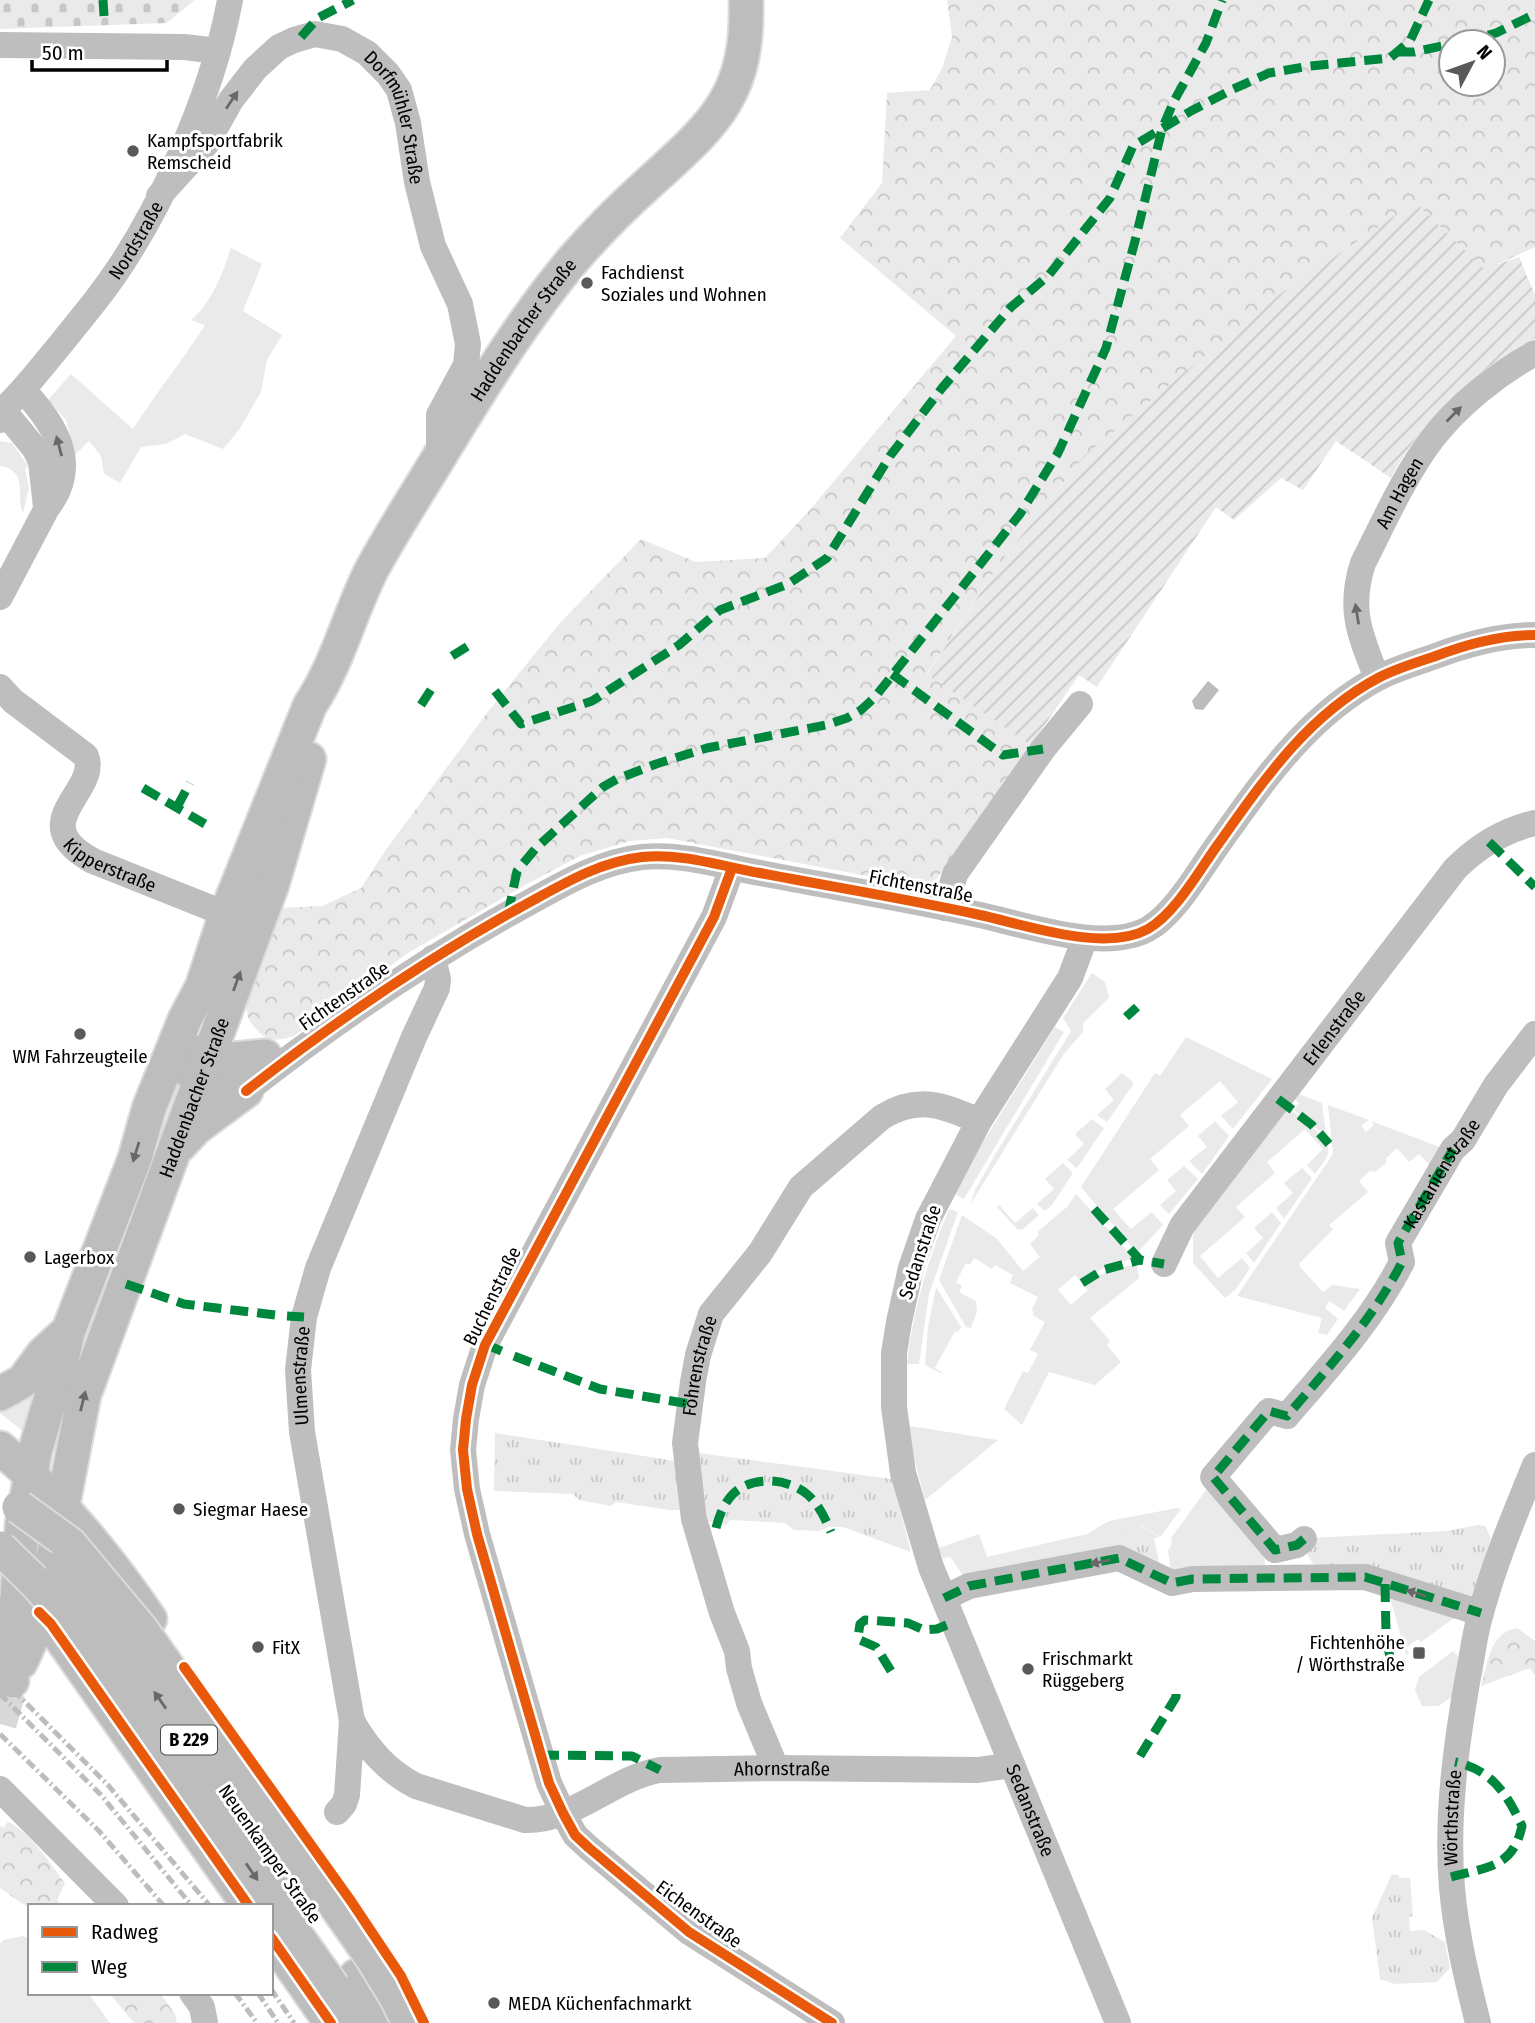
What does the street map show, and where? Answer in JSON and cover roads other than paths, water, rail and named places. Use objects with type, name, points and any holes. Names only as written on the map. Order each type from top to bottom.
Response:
[{"type":"main road","name":"Haddenbacher Straße","points":[[19,1597],[51,1567],[84,1395],[226,1013],[241,920],[264,818],[310,705],[322,688],[371,572],[513,337],[553,284],[610,220],[699,139],[727,100],[739,68],[747,26],[746,0]]},
{"type":"main road","name":"Haddenbacher Straße","points":[[19,1597],[20,1541],[30,1473],[68,1332],[135,1158],[149,1108],[185,1019],[241,920],[272,885],[322,710],[322,688]]},
{"type":"main road","points":[[264,818],[268,833],[261,857],[265,877],[272,885]]},
{"type":"main road","points":[[199,995],[192,1038],[196,1057],[218,1084],[233,1090],[246,1091]]},
{"type":"main road","points":[[226,1013],[243,1038],[280,1054]]},
{"type":"main road","points":[[149,1108],[179,1076],[222,1060],[280,1054]]},
{"type":"main road","points":[[173,1153],[196,1128],[246,1091]]},
{"type":"main road","points":[[0,1394],[23,1381],[43,1354],[68,1332]]},
{"type":"main road","name":"B 229","points":[[0,1448],[30,1473],[85,1531],[146,1613],[351,1901],[401,1976],[424,2023]]},
{"type":"main road","points":[[10,1497],[70,1544],[154,1647],[371,1956],[397,1997],[409,2023]]},
{"type":"main road","name":"Neuenkamper Straße","points":[[10,1497],[119,1642],[345,1981],[357,2023]]},
{"type":"main road","name":"Neuenkamper Straße","points":[[0,1548],[57,1605],[345,1981],[385,2023]]},
{"type":"main road","points":[[19,1597],[11,1633],[12,1681],[30,1670],[49,1664],[64,1664],[84,1672]]},
{"type":"main road","name":"B 229","points":[[19,1597],[51,1624],[248,1904]]},
{"type":"main road","points":[[273,1940],[331,2023]]},
{"type":"street","name":"Nordstraße","points":[[1,413],[23,390],[114,275],[159,196],[178,160],[195,117],[218,51],[230,0]]},
{"type":"street","name":"Dorfmühler Straße","points":[[159,196],[207,143],[231,100],[263,60],[279,47],[315,34],[332,36],[367,53],[388,74],[399,90],[433,246],[460,304],[468,344],[466,365],[439,415],[439,459]]},
{"type":"street","points":[[0,45],[184,47],[218,51]]},
{"type":"street","name":"Am Hagen","points":[[1377,678],[1361,637],[1354,603],[1356,584],[1363,562],[1430,441],[1474,395],[1535,353]]},
{"type":"street","points":[[0,597],[47,508],[55,498],[61,482],[61,445],[23,390]]},
{"type":"street","points":[[1,413],[35,449],[41,462],[47,508]]},
{"type":"street","name":"Fichtenstraße","points":[[246,1091],[280,1054],[409,972],[563,884],[618,861],[666,856],[693,858],[1085,938],[1112,940],[1148,929],[1163,917],[1277,763],[1326,713],[1377,678],[1456,648],[1535,635]]},
{"type":"street","name":"Kipperstraße","points":[[0,687],[13,701],[86,756],[89,763],[87,773],[64,813],[63,827],[69,843],[76,850],[93,861],[241,920]]},
{"type":"street","name":"Fichtenstraße","points":[[945,908],[955,874],[1043,749],[1080,704]]},
{"type":"street","name":"Erlenstraße","points":[[1164,1264],[1182,1226],[1455,869],[1469,854],[1489,842],[1522,826],[1535,823]]},
{"type":"street","name":"Buchenstraße","points":[[563,1813],[548,1783],[477,1534],[467,1489],[463,1450],[472,1385],[485,1345],[714,917],[732,868]]},
{"type":"street","name":"Sedanstraße","points":[[1085,938],[1070,978],[979,1121],[928,1219],[904,1294],[894,1353],[894,1407],[903,1472],[932,1567],[1118,2023]]},
{"type":"street","name":"Ulmenstraße","points":[[337,1812],[347,1795],[352,1721],[302,1432],[298,1370],[304,1317],[318,1268],[437,988],[438,979],[433,958]]},
{"type":"street","name":"Kastanienstraße","points":[[1304,1539],[1297,1545],[1275,1549],[1213,1477],[1269,1410],[1287,1416],[1344,1349],[1389,1288],[1402,1262],[1398,1243],[1453,1149],[1463,1140],[1496,1085],[1535,1034]]},
{"type":"street","name":"Föhrenstraße","points":[[776,1768],[749,1703],[737,1651],[722,1613],[694,1519],[685,1443],[693,1382],[707,1321],[760,1253],[801,1187],[882,1118],[895,1109],[910,1104],[927,1104],[950,1108],[979,1121]]},
{"type":"street","name":"Wörthstraße","points":[[1478,2023],[1459,1936],[1452,1887],[1451,1828],[1460,1723],[1481,1613],[1508,1529],[1535,1465]]},
{"type":"street","points":[[944,1598],[970,1586],[1119,1558],[1172,1583],[1194,1578],[1366,1577],[1481,1613]]},
{"type":"street","points":[[352,1721],[374,1754],[394,1772],[416,1786],[525,1820],[537,1821],[563,1813]]},
{"type":"street","name":"Ahornstraße","points":[[563,1813],[644,1772],[672,1769],[978,1770],[1012,1765]]},
{"type":"street","points":[[9,1798],[114,1904]]},
{"type":"street","name":"Eichenstraße","points":[[563,1813],[575,1835],[689,1932],[832,2023]]},
{"type":"street","points":[[193,1995],[202,2007],[205,2023]]},
{"type":"tunnel","points":[[0,1724],[12,1681]]},
{"type":"railway","points":[[0,1677],[108,1785],[208,1904]]},
{"type":"railway","points":[[0,1694],[101,1795],[190,1904]]},
{"type":"railway","points":[[0,1734],[99,1831],[162,1904]]},
{"type":"railway","points":[[273,1992],[294,2023]]},
{"type":"railway","points":[[236,1995],[257,2023]]},
{"type":"railway","points":[[259,1995],[278,2023]]},
{"type":"place","name":"Kampfsportfabrik Remscheid","points":[[133,151]]},
{"type":"place","name":"Fachdienst Soziales und Wohnen","points":[[587,283]]},
{"type":"place","name":"WM Fahrzeugteile","points":[[80,1034]]},
{"type":"place","name":"Lagerbox","points":[[30,1257]]},
{"type":"place","name":"Siegmar Haese","points":[[179,1509]]},
{"type":"place","name":"FitX","points":[[258,1647]]},
{"type":"place","name":"Fichtenhöhe / Wörthstraße","points":[[1419,1653]]},
{"type":"place","name":"Frischmarkt Rüggeberg","points":[[1028,1669]]},
{"type":"place","name":"MEDA Küchenfachmarkt","points":[[494,2003]]}]
